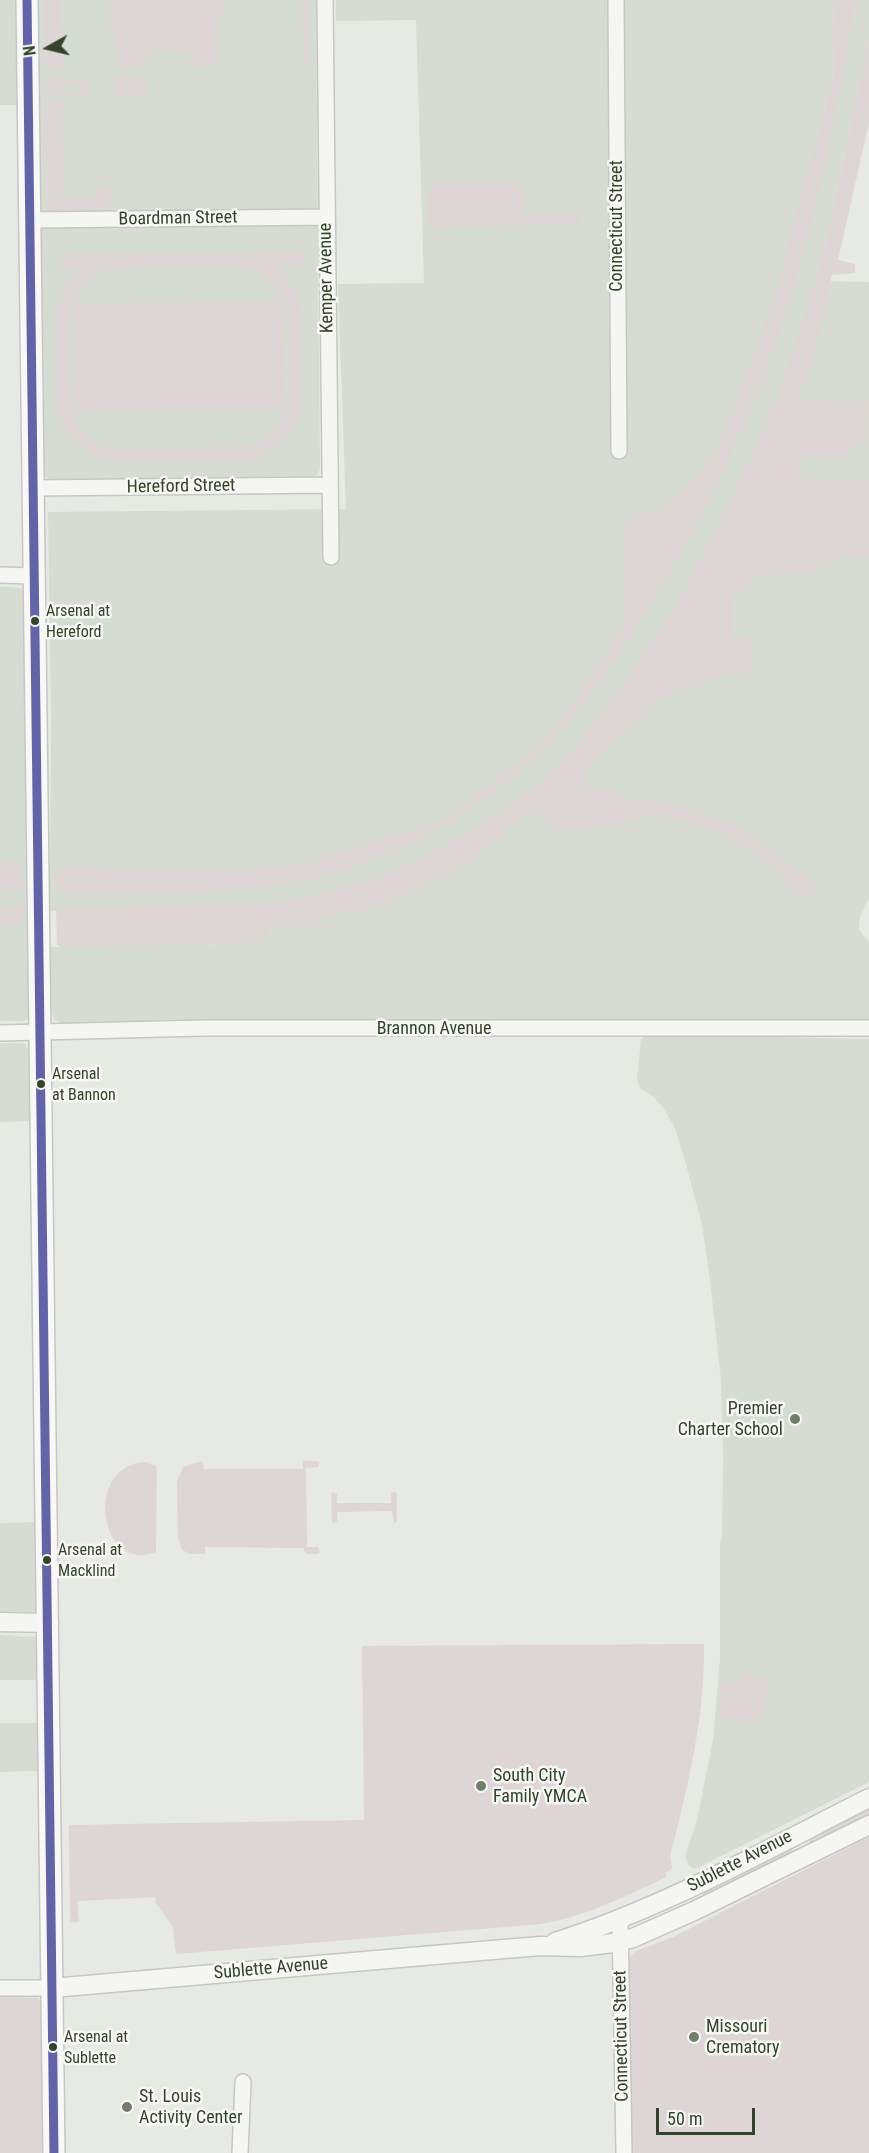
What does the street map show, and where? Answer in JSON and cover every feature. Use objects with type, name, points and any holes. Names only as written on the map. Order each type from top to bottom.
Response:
[{"type":"main road","points":[[27,0],[54,2153]]},
{"type":"street","name":"Kemper Avenue","points":[[324,0],[331,557]]},
{"type":"street","name":"Connecticut Street","points":[[616,0],[619,452]]},
{"type":"street","name":"Boardman Street","points":[[30,220],[326,217]]},
{"type":"street","name":"Hereford Street","points":[[33,488],[330,485]]},
{"type":"street","points":[[0,575],[34,576]]},
{"type":"street","name":"Brannon Avenue","points":[[0,1033],[203,1028],[869,1028]]},
{"type":"street","points":[[0,1623],[49,1623]]},
{"type":"street","name":"Sublette Avenue","points":[[542,1946],[620,1919],[676,1895],[869,1798]]},
{"type":"street","name":"Sublette Avenue","points":[[0,1988],[52,1988],[542,1946],[580,1947],[620,1942],[661,1927],[869,1825]]},
{"type":"street","name":"Connecticut Street","points":[[620,1919],[624,2153]]},
{"type":"street","points":[[240,2153],[243,2082]]},
{"type":"shaded area","points":[[0,0],[15,0],[17,105],[0,105]]},
{"type":"shaded area","points":[[38,0],[316,0],[320,469],[318,474],[314,476],[51,480],[46,477],[44,472]]},
{"type":"shaded area","points":[[44,0],[60,0],[63,69],[45,65]]},
{"type":"shaded area","points":[[110,0],[224,0],[225,17],[215,18],[216,67],[193,67],[193,54],[175,50],[146,54],[146,67],[120,68],[120,52],[115,52],[115,34],[110,34]]},
{"type":"shaded area","points":[[302,0],[309,0],[310,62],[303,65]]},
{"type":"shaded area","points":[[336,0],[840,0],[834,15],[831,37],[836,63],[819,134],[795,282],[821,176],[857,0],[869,0],[869,40],[815,281],[869,282],[869,898],[860,917],[859,930],[869,942],[869,1022],[254,1020],[61,1023],[54,1019],[52,1013],[50,947],[239,944],[56,911],[28,910],[28,1019],[0,1021],[0,587],[22,589],[24,593],[26,877],[50,878],[51,719],[48,512],[346,509],[338,284],[424,283],[416,20],[336,21]]},
{"type":"shaded area","points":[[840,0],[857,0],[829,143],[804,250],[763,378],[724,468],[679,556],[614,660],[570,719],[537,755],[480,802],[418,840],[373,860],[294,883],[260,887],[192,892],[56,891],[56,868],[227,872],[311,862],[442,821],[534,750],[572,705],[624,624],[623,535],[627,523],[636,515],[658,509],[680,496],[700,474],[716,451],[732,414],[778,289],[795,215],[819,134],[836,63],[831,37],[834,15]]},
{"type":"shaded area","points":[[869,40],[869,122],[838,260],[855,264],[855,273],[832,275],[815,350],[798,401],[869,402],[867,439],[851,448],[849,458],[799,457],[798,478],[869,481],[869,555],[840,555],[839,563],[818,564],[818,572],[776,574],[755,578],[735,593],[732,599],[732,636],[753,637],[750,671],[746,674],[719,677],[694,684],[646,707],[646,718],[636,718],[636,726],[630,726],[594,761],[589,769],[585,787],[607,790],[627,799],[652,800],[694,810],[742,829],[808,877],[818,890],[810,895],[799,896],[775,869],[760,857],[729,837],[695,823],[677,819],[645,817],[612,827],[558,828],[548,821],[538,807],[510,826],[478,857],[452,872],[392,901],[356,913],[336,913],[317,920],[316,926],[269,926],[268,933],[261,939],[239,944],[62,947],[57,945],[56,908],[256,905],[297,900],[361,883],[410,864],[459,839],[497,815],[539,784],[581,741],[633,671],[672,613],[726,512],[778,396],[808,305],[826,240]]},
{"type":"shaded area","points":[[115,77],[145,77],[148,95],[115,96]]},
{"type":"shaded area","points":[[87,78],[87,95],[80,95],[79,85],[61,85],[61,93],[45,93],[45,81]]},
{"type":"shaded area","points":[[45,101],[62,101],[63,194],[46,194]]},
{"type":"shaded area","points":[[523,182],[523,214],[577,214],[581,224],[431,228],[428,226],[429,185],[431,183]]},
{"type":"shaded area","points":[[96,188],[110,188],[111,211],[46,211],[46,198],[96,198]]},
{"type":"shaded area","points":[[306,252],[305,265],[280,265],[279,268],[293,287],[300,306],[302,402],[289,433],[270,451],[255,458],[239,461],[114,461],[85,450],[65,428],[56,408],[55,314],[63,290],[76,271],[75,268],[60,268],[59,254]],"holes":[[[117,267],[242,267],[255,270],[267,277],[277,287],[285,303],[289,336],[288,395],[282,420],[275,430],[257,443],[246,446],[116,448],[101,445],[90,439],[81,430],[76,420],[69,382],[69,316],[74,298],[84,283],[107,269]]]},
{"type":"shaded area","points":[[283,301],[284,409],[75,411],[74,303]]},
{"type":"shaded area","points":[[0,859],[17,864],[22,876],[22,889],[0,889]]},
{"type":"shaded area","points":[[0,907],[22,907],[22,921],[0,924]]},
{"type":"shaded area","name":"Premier Charter School","points":[[650,1034],[869,1039],[869,1782],[695,1869],[689,1866],[685,1856],[697,1820],[713,1740],[720,1659],[723,1458],[721,1380],[702,1225],[684,1157],[675,1128],[664,1109],[654,1097],[640,1088],[637,1080],[641,1039]]},
{"type":"shaded area","points":[[0,1043],[24,1043],[29,1050],[31,1121],[0,1122]]},
{"type":"shaded area","points":[[203,1461],[204,1469],[303,1469],[303,1461],[318,1461],[320,1463],[318,1467],[306,1468],[307,1547],[318,1547],[320,1552],[306,1554],[303,1548],[205,1547],[205,1554],[191,1554],[182,1550],[178,1538],[177,1481],[183,1467]]},
{"type":"shaded area","points":[[145,1462],[156,1466],[157,1473],[156,1552],[137,1555],[122,1548],[111,1534],[106,1517],[106,1498],[112,1481],[125,1468]]},
{"type":"shaded area","points":[[333,1492],[337,1494],[337,1503],[391,1503],[391,1493],[395,1492],[397,1494],[397,1521],[394,1523],[392,1511],[337,1512],[337,1522],[333,1523],[331,1494]]},
{"type":"shaded area","points":[[36,1522],[37,1607],[35,1612],[30,1613],[0,1613],[0,1523]]},
{"type":"shaded area","points":[[0,1635],[35,1637],[37,1640],[37,1680],[0,1680]]},
{"type":"shaded area","points":[[704,1644],[702,1698],[689,1777],[670,1856],[672,1868],[666,1873],[666,1877],[620,1899],[590,1911],[541,1924],[176,1954],[173,1927],[156,1903],[155,1897],[77,1901],[79,1922],[70,1923],[69,1825],[364,1820],[362,1646]]},
{"type":"shaded area","points":[[745,1671],[769,1680],[759,1722],[718,1716],[721,1683],[739,1684]]},
{"type":"shaded area","points":[[0,1723],[38,1723],[38,1771],[0,1772]]},
{"type":"shaded area","points":[[869,1804],[869,1816],[811,1844],[807,1838]]},
{"type":"shaded area","points":[[869,1837],[869,2153],[631,2153],[629,1958],[636,1951],[673,1937]]},
{"type":"shaded area","points":[[793,1847],[792,1854],[704,1897],[701,1889]]},
{"type":"shaded area","points":[[0,1997],[38,1998],[42,2003],[44,2153],[0,2153]]},
{"type":"transit line","points":[[27,0],[54,2153]]},
{"type":"place","name":"Arsenal at Hereford","points":[[35,621]]},
{"type":"place","name":"Arsenal at Bannon","points":[[41,1084]]},
{"type":"place","name":"Premier Charter School","points":[[795,1419]]},
{"type":"place","name":"Arsenal at Macklind","points":[[47,1560]]},
{"type":"place","name":"South City Family YMCA","points":[[481,1786]]},
{"type":"place","name":"Missouri Crematory","points":[[694,2037]]},
{"type":"place","name":"Arsenal at Sublette","points":[[53,2047]]},
{"type":"place","name":"St. Louis Activity Center","points":[[127,2107]]}]
